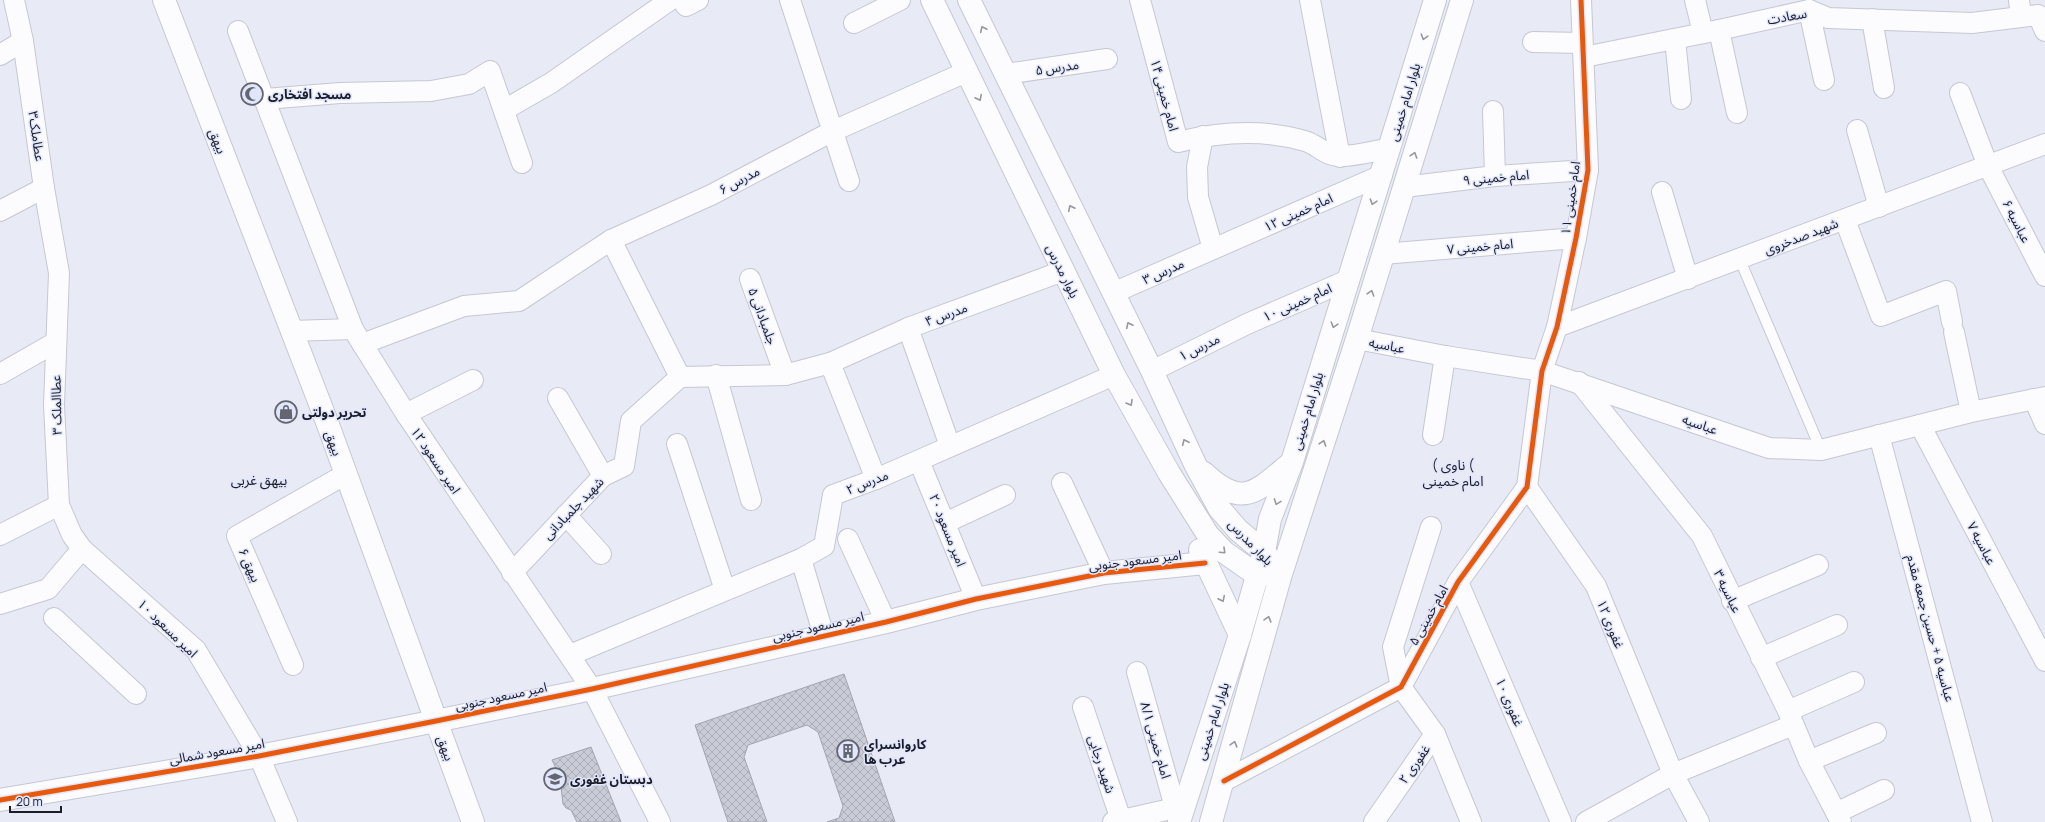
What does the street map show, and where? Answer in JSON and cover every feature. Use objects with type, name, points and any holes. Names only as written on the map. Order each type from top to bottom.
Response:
[{"type":"main road","name":"بیهق","points":[[164,0],[346,474],[474,822]]},
{"type":"main road","name":"بلوار مدرس","points":[[932,0],[1114,375],[1169,473],[1208,535],[1224,552],[1257,574],[1281,574]]},
{"type":"main road","name":"بلوار مدرس","points":[[969,0],[1152,371],[1195,464],[1219,508],[1238,530],[1264,552],[1281,574]]},
{"type":"main road","name":"بلوار امام خمینی","points":[[1179,812],[1240,635],[1264,552],[1270,519],[1292,462],[1348,280],[1382,176],[1435,0]]},
{"type":"main road","name":"بلوار امام خمینی","points":[[1210,822],[1224,781],[1281,574],[1357,339],[1462,0]]},
{"type":"main road","points":[[966,72],[1001,65]]},
{"type":"main road","points":[[1195,464],[1217,485],[1227,491],[1243,495],[1261,488],[1292,462],[1314,470]]},
{"type":"main road","points":[[1169,473],[1205,563],[1240,635]]},
{"type":"main road","name":"امیر مسعود جنوبی","points":[[436,721],[592,689],[886,622],[976,599],[1104,573],[1205,563]]},
{"type":"main road","name":"امیر مسعود شمالی","points":[[0,800],[259,756],[436,721]]},
{"type":"street","name":"عطاملک۳","points":[[14,0],[23,41],[44,188],[59,272]]},
{"type":"street","points":[[504,110],[551,83],[670,0]]},
{"type":"street","points":[[682,0],[686,6],[698,0]]},
{"type":"street","points":[[790,0],[831,132],[848,181]]},
{"type":"street","points":[[854,23],[900,0]]},
{"type":"street","name":"امام خمینی ۱۴","points":[[1140,0],[1178,142],[1203,136],[1226,133],[1278,135],[1307,142],[1327,154],[1340,157],[1390,148]]},
{"type":"street","points":[[1310,0],[1340,157]]},
{"type":"street","name":"امام خمینی ۱۱","points":[[1542,371],[1556,327],[1576,238],[1588,170],[1581,0]]},
{"type":"street","points":[[1695,0],[1711,32],[1737,113]]},
{"type":"street","name":"سعادت","points":[[1533,42],[1583,50],[1675,39],[1809,10],[1828,18],[1972,23],[2020,9],[2038,15],[2045,31]]},
{"type":"street","points":[[1809,10],[1824,80]]},
{"type":"street","points":[[1872,20],[1884,88]]},
{"type":"street","name":"امیر مسعود ۱۲","points":[[238,31],[358,337],[406,414],[512,573],[592,689],[660,822]]},
{"type":"street","points":[[1675,39],[1681,99]]},
{"type":"street","points":[[0,55],[23,41]]},
{"type":"street","name":"مدرس ۵","points":[[1001,65],[1107,60]]},
{"type":"street","points":[[266,100],[340,93],[431,91],[469,84],[490,71],[522,163]]},
{"type":"street","name":"مدرس ۶","points":[[358,337],[464,306],[519,300],[611,240],[711,195],[831,132],[966,72]]},
{"type":"street","name":"عباسیه ۶","points":[[1960,93],[1988,166],[2045,276]]},
{"type":"street","points":[[1493,111],[1495,176]]},
{"type":"street","points":[[1857,130],[1879,207]]},
{"type":"street","points":[[1203,136],[1197,167],[1198,197],[1214,249]]},
{"type":"street","name":"شهید صدخروی","points":[[1556,327],[1740,260],[2045,144]]},
{"type":"street","name":"امام خمینی ۹","points":[[1404,186],[1495,176],[1588,170]]},
{"type":"street","name":"امام خمینی ۱۲","points":[[1214,249],[1382,176]]},
{"type":"street","points":[[0,211],[44,188]]},
{"type":"street","points":[[1662,192],[1688,279]]},
{"type":"street","points":[[1844,220],[1881,316],[1946,291],[1971,412]]},
{"type":"street","name":"امام خمینی ۷","points":[[1383,254],[1576,238]]},
{"type":"street","points":[[611,240],[680,377],[716,375],[785,375],[830,363],[876,479]]},
{"type":"street","name":"مدرس ۳","points":[[1113,293],[1214,249]]},
{"type":"street","name":"مدرس ۴","points":[[830,363],[908,328],[1063,271]]},
{"type":"street","name":"عطاالملک ۳","points":[[59,272],[54,405],[59,505],[77,542]]},
{"type":"street","name":"جلمبادانی ۵","points":[[750,279],[785,375]]},
{"type":"street","name":"امام خمینی ۱۰","points":[[1247,324],[1348,280]]},
{"type":"street","name":"مدرس ۱","points":[[1152,371],[1247,324]]},
{"type":"street","points":[[908,328],[950,446]]},
{"type":"street","points":[[291,331],[358,337]]},
{"type":"street","name":"عباسیه","points":[[1357,339],[1445,356],[1542,371],[1579,382],[1769,448],[1821,450],[1879,434],[1971,412],[2040,398]]},
{"type":"street","points":[[0,374],[56,342]]},
{"type":"street","points":[[1433,435],[1445,356]]},
{"type":"street","name":"امام خمینی ۵","points":[[1401,687],[1458,582],[1526,487],[1542,371]]},
{"type":"street","points":[[716,375],[751,500]]},
{"type":"street","name":"مدرس ۲","points":[[570,655],[801,559],[824,546],[834,495],[876,479],[1114,375]]},
{"type":"street","name":"شهید جلمبادانی","points":[[512,573],[603,476],[624,466],[631,421],[680,377]]},
{"type":"street","points":[[406,414],[473,380]]},
{"type":"street","name":"عباسیه ۳","points":[[1579,382],[1702,536],[1790,718],[1809,761],[1838,817]]},
{"type":"street","points":[[558,398],[603,476]]},
{"type":"street","points":[[2040,398],[2045,424]]},
{"type":"street","name":"عباسیه ۷","points":[[1920,425],[2045,661]]},
{"type":"street","name":"عباسیه ۵ + حسین جمعه مقدم","points":[[1879,434],[1982,822]]},
{"type":"street","points":[[677,444],[725,590]]},
{"type":"street","name":"امیر مسعود ۲۰","points":[[919,460],[976,599]]},
{"type":"street","name":"بیهق ۶","points":[[293,665],[237,536],[346,474]]},
{"type":"street","points":[[1062,483],[1104,573]]},
{"type":"street","name":"غفوری ۱۲","points":[[1526,487],[1596,586],[1673,774],[1699,822]]},
{"type":"street","points":[[945,522],[1005,495]]},
{"type":"street","points":[[0,535],[59,505]]},
{"type":"street","points":[[566,515],[601,554]]},
{"type":"street","points":[[1224,781],[1401,687],[1393,647],[1431,527]]},
{"type":"street","points":[[848,539],[886,622]]},
{"type":"street","points":[[0,604],[48,588],[77,542]]},
{"type":"street","name":"امیر مسعود ۱۰","points":[[77,542],[196,650],[259,756],[287,822]]},
{"type":"street","points":[[801,559],[824,636]]},
{"type":"street","points":[[1732,600],[1818,565]]},
{"type":"street","name":"غفوری ۱۰","points":[[1458,582],[1561,822]]},
{"type":"street","points":[[54,618],[136,694]]},
{"type":"street","points":[[1761,658],[1837,625]]},
{"type":"street","name":"امام خمینی ۸/۱","points":[[1137,672],[1179,812]]},
{"type":"street","points":[[1586,822],[1673,774],[1790,718],[1854,682]]},
{"type":"street","name":"غفوری ۲","points":[[1374,822],[1435,734],[1401,687]]},
{"type":"street","name":"شهید رجایی","points":[[1083,707],[1117,821]]},
{"type":"street","points":[[1809,761],[1876,733]]},
{"type":"street","points":[[1435,734],[1471,822]]},
{"type":"street","points":[[1838,817],[1884,790]]},
{"type":"street","points":[[1117,821],[1179,812]]},
{"type":"lane","points":[[1740,260],[1821,450]]},
{"type":"building","name":"کاروانسرای عرب ها","points":[[844,674],[895,822],[827,822],[839,818],[843,806],[818,732],[807,725],[748,745],[744,757],[767,822],[728,822],[695,725]]},
{"type":"building","points":[[591,747],[621,822],[577,822],[571,810],[566,808],[563,804],[561,787],[563,783],[552,760]]},
{"type":"cycle path","points":[[1224,781],[1401,687],[1458,582],[1527,487],[1542,371],[1557,327],[1576,238],[1588,170],[1581,0]]},
{"type":"cycle path","points":[[0,800],[259,756],[592,689],[886,622],[976,599],[1104,573],[1205,563]]},
{"type":"place","name":"مسجد افتخاری","points":[[252,94]]},
{"type":"place","name":"تحریر دولتی","points":[[286,412]]},
{"type":"place","name":"کاروانسرای عرب ها","points":[[848,751]]},
{"type":"place","name":"دبستان غفوری","points":[[555,779]]},
{"type":"district","name":"( ناوی ( امام خمینی","points":[[1453,474]]},
{"type":"district","name":"بیهق غربی","points":[[259,480]]}]
